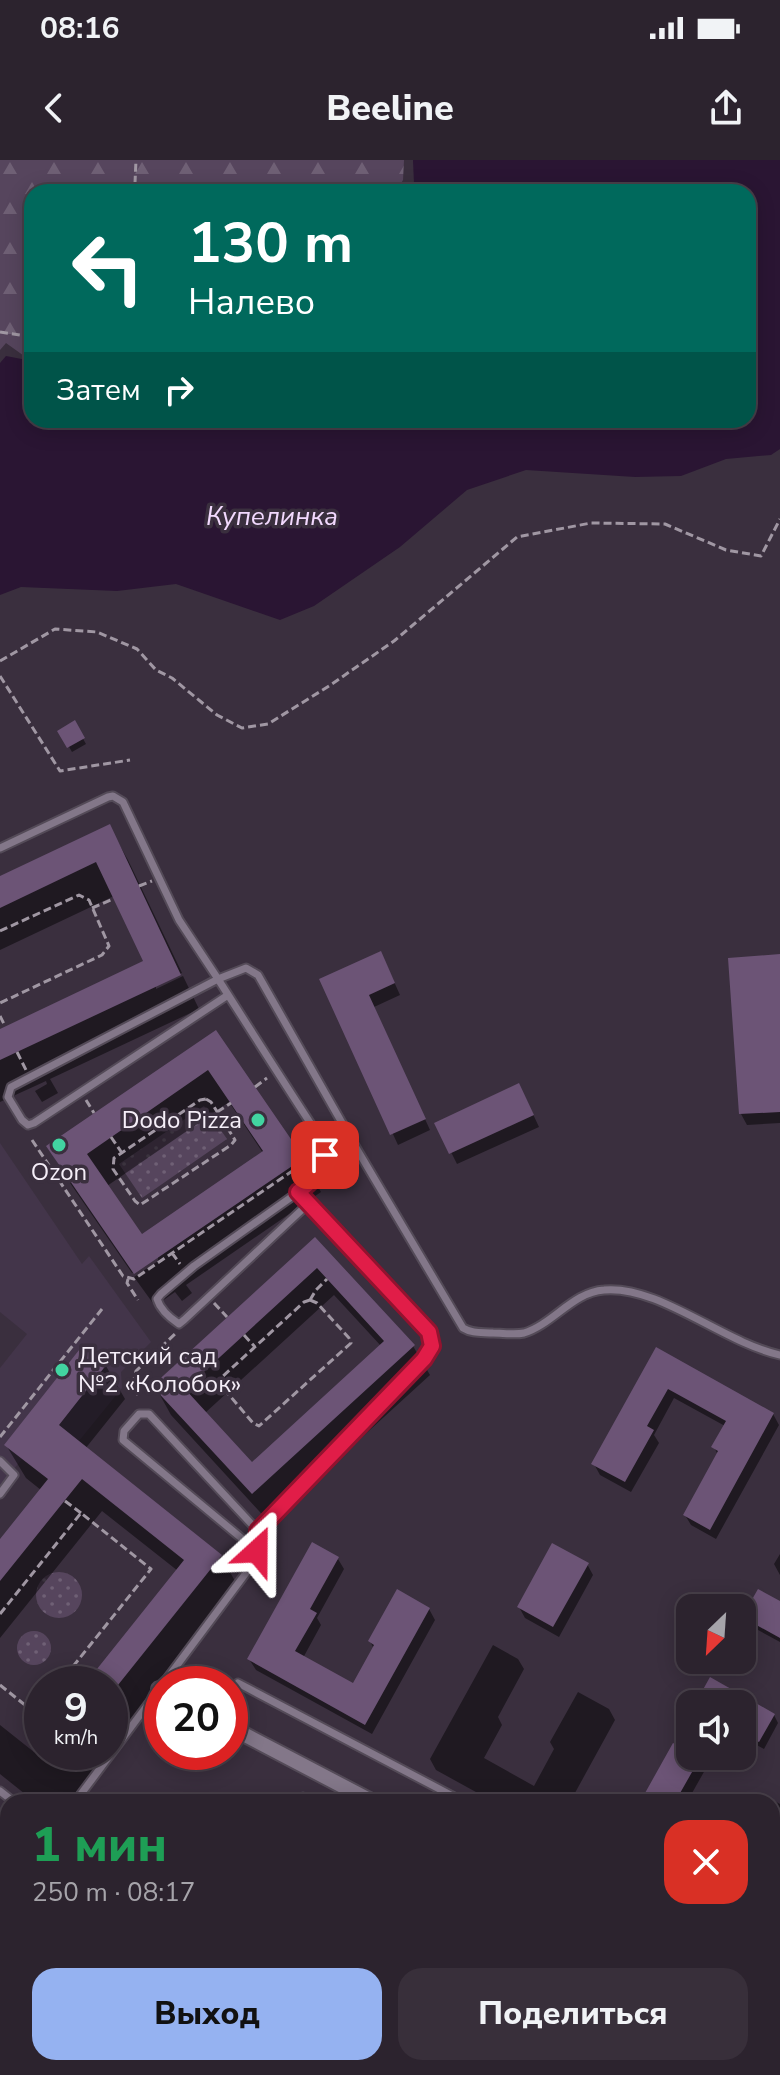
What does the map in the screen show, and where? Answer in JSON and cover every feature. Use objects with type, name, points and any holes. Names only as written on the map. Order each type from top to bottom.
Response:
[{"type":"street","points":[[248,1736],[358,1794]]},
{"type":"lane","points":[[0,848],[108,797],[119,798],[179,920],[324,1144],[325,1155],[314,1181],[194,1266],[161,1294],[157,1299],[159,1305],[179,1324],[308,1204]]},
{"type":"lane","points":[[228,995],[28,1125],[8,1097],[11,1087],[239,968],[253,970],[459,1322],[470,1332],[523,1333],[581,1297],[599,1290],[622,1289],[646,1294],[737,1341],[780,1355]]},
{"type":"lane","points":[[325,1155],[340,1160],[358,1151]]},
{"type":"lane","points":[[177,1666],[252,1565],[257,1551],[258,1531],[424,1359],[432,1346],[429,1332],[298,1192]]},
{"type":"lane","points":[[257,1551],[123,1440],[124,1431],[139,1414],[149,1414],[258,1531]]},
{"type":"lane","points":[[0,1461],[14,1475],[0,1494]]},
{"type":"lane","points":[[248,1688],[449,1794]]},
{"type":"lane","points":[[81,1794],[144,1710]]},
{"type":"path","points":[[134,184],[136,160]]},
{"type":"path","points":[[0,332],[24,336]]},
{"type":"path","points":[[0,661],[55,629],[97,632],[137,649],[156,670],[172,678],[225,719],[242,728],[268,724],[394,641],[517,537],[591,523],[665,524],[726,550],[761,556],[780,519]]},
{"type":"path","points":[[0,676],[60,771],[130,760]]},
{"type":"path","points":[[0,931],[74,896],[84,896],[107,940],[106,952],[0,1003]]},
{"type":"path","points":[[92,908],[113,899]]},
{"type":"path","points":[[0,1016],[5,1026]]},
{"type":"path","points":[[17,1052],[29,1078]]},
{"type":"path","points":[[255,1087],[277,1071]]},
{"type":"path","points":[[86,1100],[94,1113]]},
{"type":"path","points":[[200,1100],[211,1102],[235,1140],[140,1205],[113,1169],[114,1158],[122,1153],[200,1100]]},
{"type":"path","points":[[217,1112],[231,1103]]},
{"type":"path","points":[[32,1140],[123,1276],[134,1279],[304,1163],[305,1156],[295,1140],[305,1131]]},
{"type":"path","points":[[111,1137],[122,1153]]},
{"type":"path","points":[[269,1186],[275,1196]]},
{"type":"path","points":[[234,1210],[241,1220]]},
{"type":"path","points":[[172,1253],[180,1264]]},
{"type":"path","points":[[128,1279],[127,1283],[138,1300]]},
{"type":"path","points":[[310,1300],[317,1303],[351,1343],[259,1426],[219,1383],[304,1302],[310,1300],[327,1279]]},
{"type":"path","points":[[209,1297],[227,1317]]},
{"type":"path","points":[[0,1437],[102,1309]]},
{"type":"path","points":[[138,1395],[132,1387],[136,1371],[178,1332],[179,1324]]},
{"type":"path","points":[[244,1335],[255,1347]]},
{"type":"path","points":[[65,1501],[151,1569],[73,1666]]},
{"type":"path","points":[[0,1614],[81,1513]]},
{"type":"path","points":[[0,1685],[24,1704]]},
{"type":"shaded area","name":"Детский сад №2 «Колобок»","points":[[0,1143],[82,1264],[89,1256],[151,1342],[121,1372],[122,1388],[48,1479],[22,1459],[0,1486],[0,1368],[27,1334],[0,1312]]},
{"type":"green space","points":[[0,160],[404,160],[401,184],[24,184],[24,356],[6,343],[0,350]]},
{"type":"green space","points":[[204,1106],[227,1139],[142,1198],[119,1164]]},
{"type":"green space","points":[[59,1572],[75,1579],[82,1595],[75,1611],[59,1618],[43,1611],[36,1595],[43,1579]]},
{"type":"green space","points":[[34,1631],[46,1636],[51,1648],[46,1660],[34,1665],[22,1660],[17,1648],[22,1636]]},
{"type":"water","name":"Купелинка","points":[[413,160],[780,160],[780,449],[771,455],[726,459],[681,476],[635,477],[526,470],[467,490],[400,547],[314,606],[280,620],[176,584],[117,591],[21,587],[0,595],[0,363],[6,356],[24,359],[24,428],[756,428],[756,184],[414,184]]},
{"type":"building","points":[[75,720],[85,738],[67,748],[57,731]]},
{"type":"building","points":[[110,824],[181,975],[0,1060],[0,1029],[143,961],[96,862],[0,908],[0,876]]},
{"type":"building","points":[[381,951],[395,983],[369,995],[426,1119],[390,1135],[319,979]]},
{"type":"building","points":[[780,954],[780,1112],[739,1114],[728,958]]},
{"type":"building","points":[[216,1030],[304,1158],[134,1274],[46,1146]],"holes":[[[208,1070],[263,1151],[142,1234],[87,1154]]]},
{"type":"building","points":[[519,1083],[534,1115],[449,1154],[434,1123]]},
{"type":"building","points":[[315,1237],[415,1345],[252,1494],[152,1386]],"holes":[[[317,1268],[384,1341],[252,1462],[185,1389]]]},
{"type":"building","points":[[83,1345],[107,1364],[59,1425],[222,1555],[128,1672],[128,1666],[99,1666],[184,1560],[82,1479],[0,1581],[0,1539],[48,1479],[4,1445]]},
{"type":"building","points":[[656,1347],[774,1413],[710,1530],[683,1515],[718,1451],[711,1447],[726,1421],[668,1389],[647,1426],[654,1430],[625,1482],[591,1464]]},
{"type":"building","points":[[312,1542],[339,1557],[310,1609],[317,1613],[295,1651],[353,1683],[374,1645],[368,1641],[397,1589],[430,1608],[365,1725],[247,1659]]},
{"type":"building","points":[[552,1543],[589,1563],[553,1627],[517,1607]]},
{"type":"building","points":[[758,1589],[780,1601],[780,1638],[756,1625],[755,1594]]},
{"type":"building","points":[[710,1677],[733,1690],[703,1690]]},
{"type":"building","points":[[756,1703],[775,1714],[759,1742],[756,1740]]},
{"type":"building","points":[[673,1743],[676,1745],[676,1770],[693,1770],[680,1794],[644,1794]]},
{"type":"place","name":"Dodo Pizza","points":[[258,1120]]},
{"type":"place","name":"Ozon","points":[[59,1145]]},
{"type":"place","name":"Детский сад №2 «Колобок»","points":[[62,1370]]},
{"type":"route","points":[[257,1551],[258,1531],[424,1359],[432,1346],[429,1332],[298,1192],[314,1181],[325,1155]]}]
